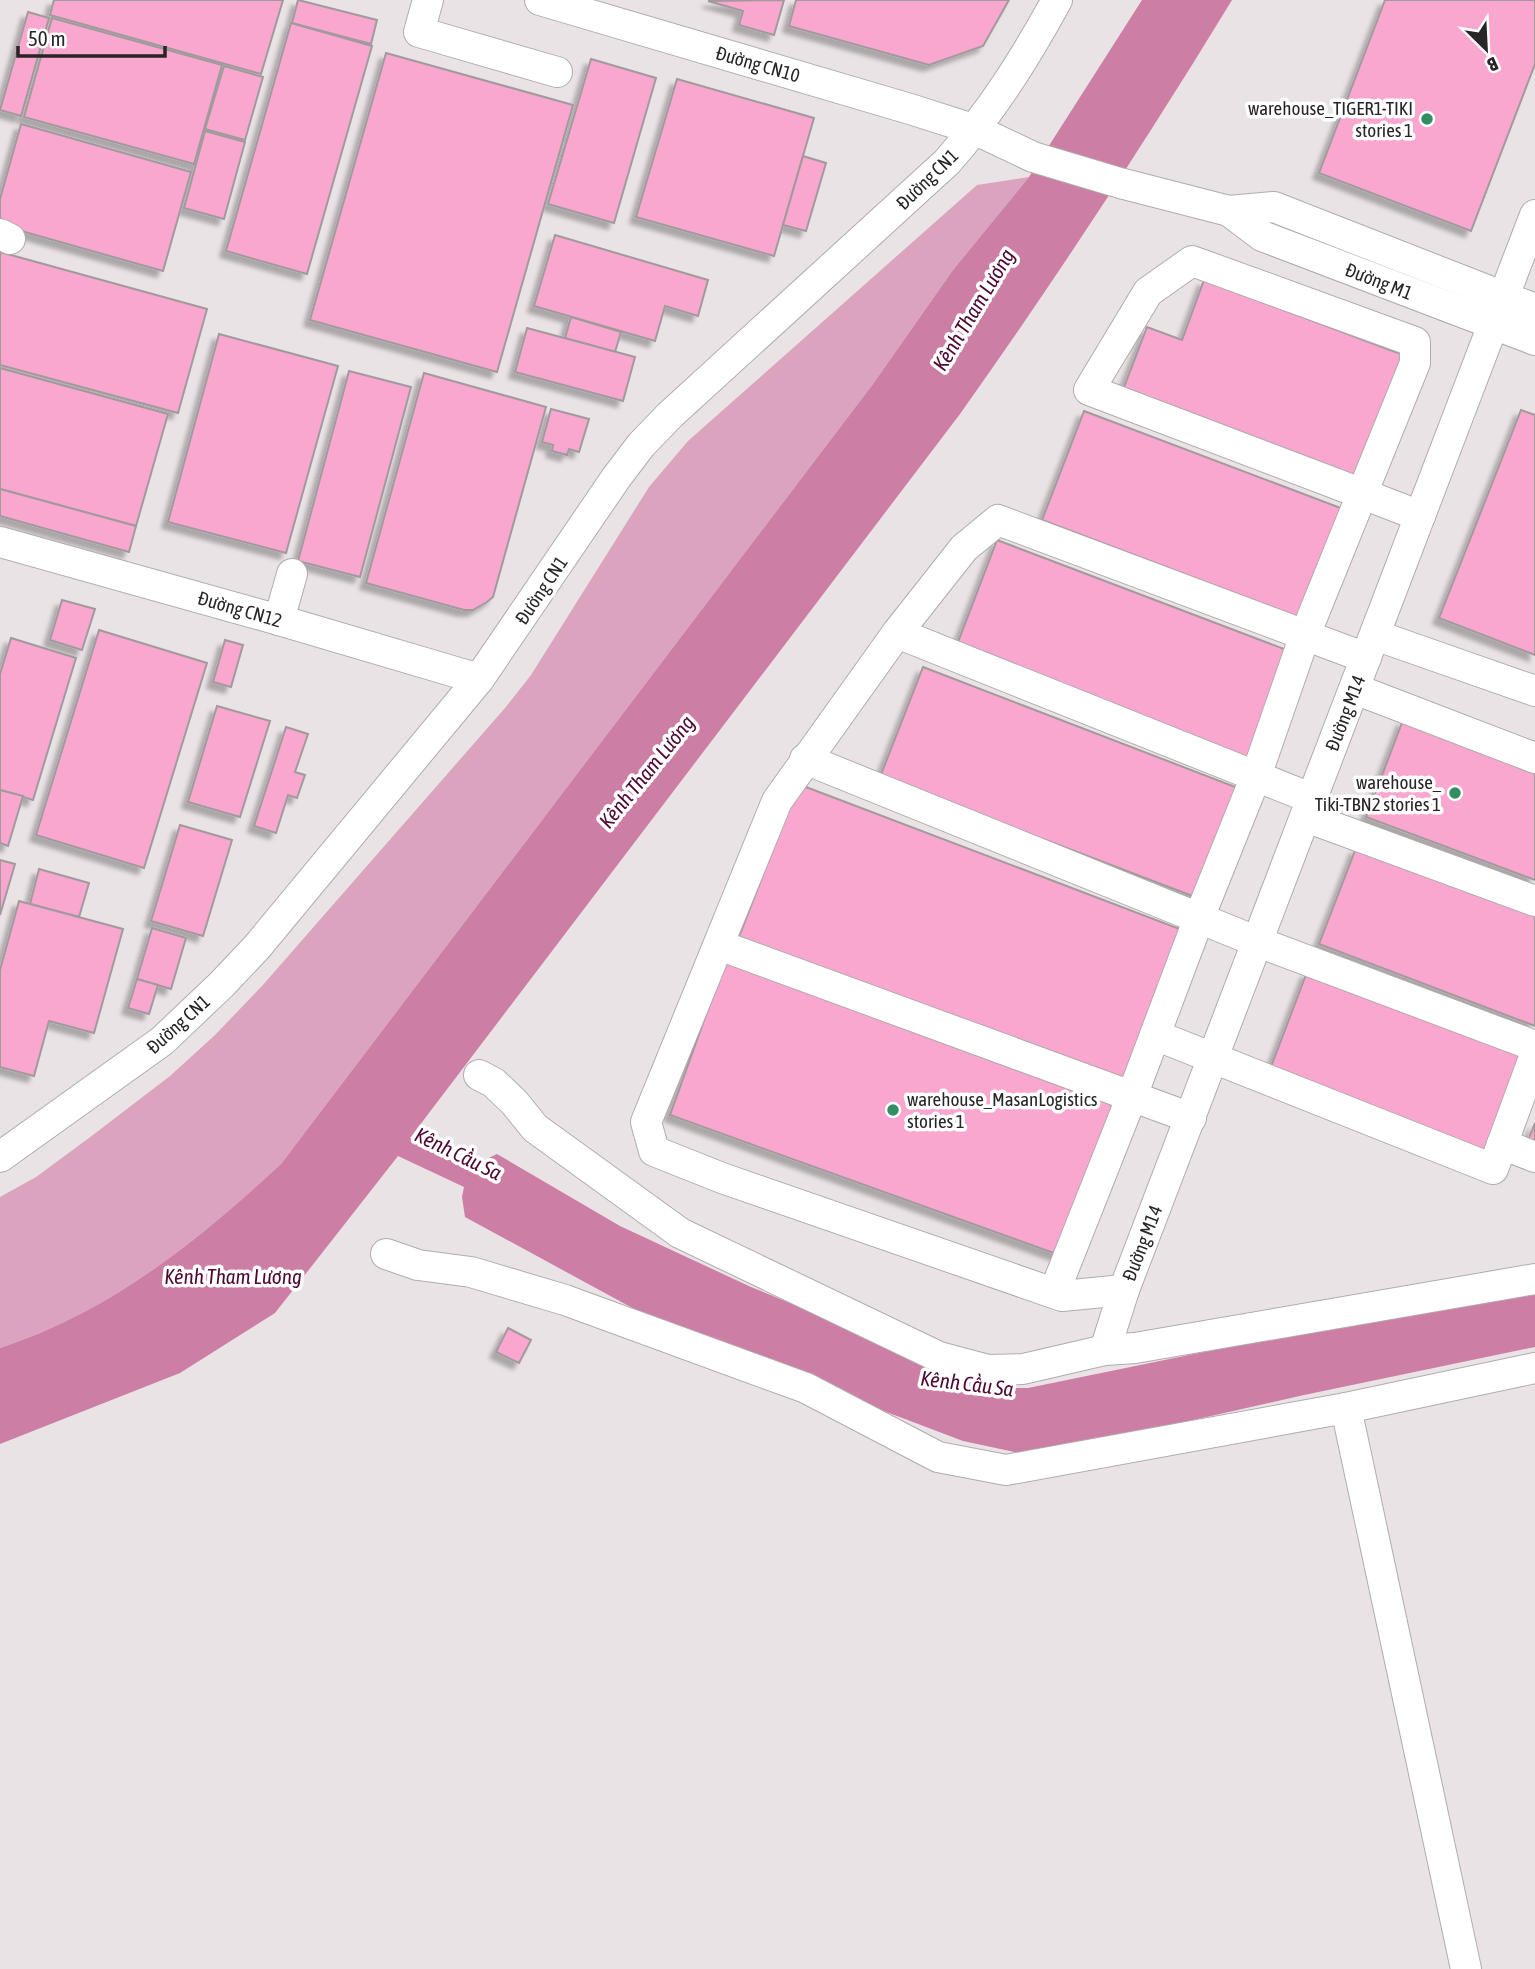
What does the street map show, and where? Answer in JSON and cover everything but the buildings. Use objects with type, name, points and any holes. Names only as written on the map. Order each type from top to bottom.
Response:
[{"type":"street","points":[[428,0],[419,32],[557,72]]},
{"type":"street","name":"Đường CN10","points":[[540,0],[976,130]]},
{"type":"street","name":"Đường CN1","points":[[0,1157],[143,1056],[214,993],[257,947],[479,679],[641,445],[670,415],[938,171],[976,130],[1023,62],[1057,0]]},
{"type":"street","name":"Đường M1","points":[[976,130],[1033,157],[1229,211],[1262,236],[1498,311],[1535,340]]},
{"type":"street","name":"Đường M14","points":[[1105,1350],[1125,1290],[1535,215]]},
{"type":"street","points":[[1054,1293],[1256,776],[1305,635],[1363,494],[1415,363],[1415,342],[1192,261],[1148,292],[1089,390],[1363,494],[1420,516]]},
{"type":"street","name":"Đường M1","points":[[1498,311],[1535,309]]},
{"type":"street","points":[[1125,1290],[1062,1296],[722,1178],[654,1151],[646,1122],[777,801],[805,759],[897,633],[964,548],[998,520],[1305,635],[1370,646],[1535,691]]},
{"type":"street","name":"Đường CN12","points":[[0,542],[479,679]]},
{"type":"street","points":[[279,620],[292,574]]},
{"type":"street","points":[[897,633],[1256,776],[1309,808],[1535,901]]},
{"type":"street","points":[[1355,689],[1535,758]]},
{"type":"street","points":[[805,759],[1258,942],[1535,1046]]},
{"type":"street","points":[[719,945],[1191,1118]]},
{"type":"street","points":[[1155,1035],[1493,1169],[1535,1055]]},
{"type":"street","points":[[479,1075],[494,1083],[536,1128],[680,1233],[939,1357],[988,1370],[1023,1369],[1105,1350],[1135,1348],[1535,1279]]},
{"type":"street","points":[[1502,1144],[1535,1157]]},
{"type":"street","points":[[386,1254],[418,1265],[471,1272],[565,1300],[806,1388],[938,1457],[1006,1471],[1346,1408],[1535,1368]]},
{"type":"street","points":[[1346,1408],[1466,1969]]},
{"type":"shaded area","points":[[1029,177],[953,270],[873,384],[281,1164],[184,1247],[116,1294],[41,1333],[0,1348],[0,1197],[36,1177],[170,1076],[215,1035],[262,986],[531,675],[649,487],[688,441],[977,185]]},
{"type":"water","name":"Kênh Tham Lương","points":[[1142,0],[1232,0],[1100,209],[960,414],[410,1138],[472,1171],[476,1164],[497,1154],[620,1226],[751,1287],[996,1388],[1028,1388],[1350,1322],[1535,1290],[1535,1347],[1304,1395],[1033,1456],[963,1441],[839,1394],[638,1311],[465,1217],[462,1197],[464,1187],[398,1156],[275,1313],[180,1373],[0,1444],[0,1348],[41,1333],[116,1294],[184,1247],[281,1164],[873,384],[953,270],[1029,177]]},
{"type":"place","name":"warehouse_TIGER1-TIKI stories 1","points":[[1427,119]]},
{"type":"place","name":"warehouse_ Tiki-TBN2 stories 1","points":[[1455,793]]},
{"type":"place","name":"warehouse_MasanLogistics stories 1","points":[[893,1110]]},
{"type":"water label","name":"Kênh Cầu Sa","points":[[458,1154]]},
{"type":"water label","name":"Kênh Cầu Sa","points":[[967,1384]]}]
